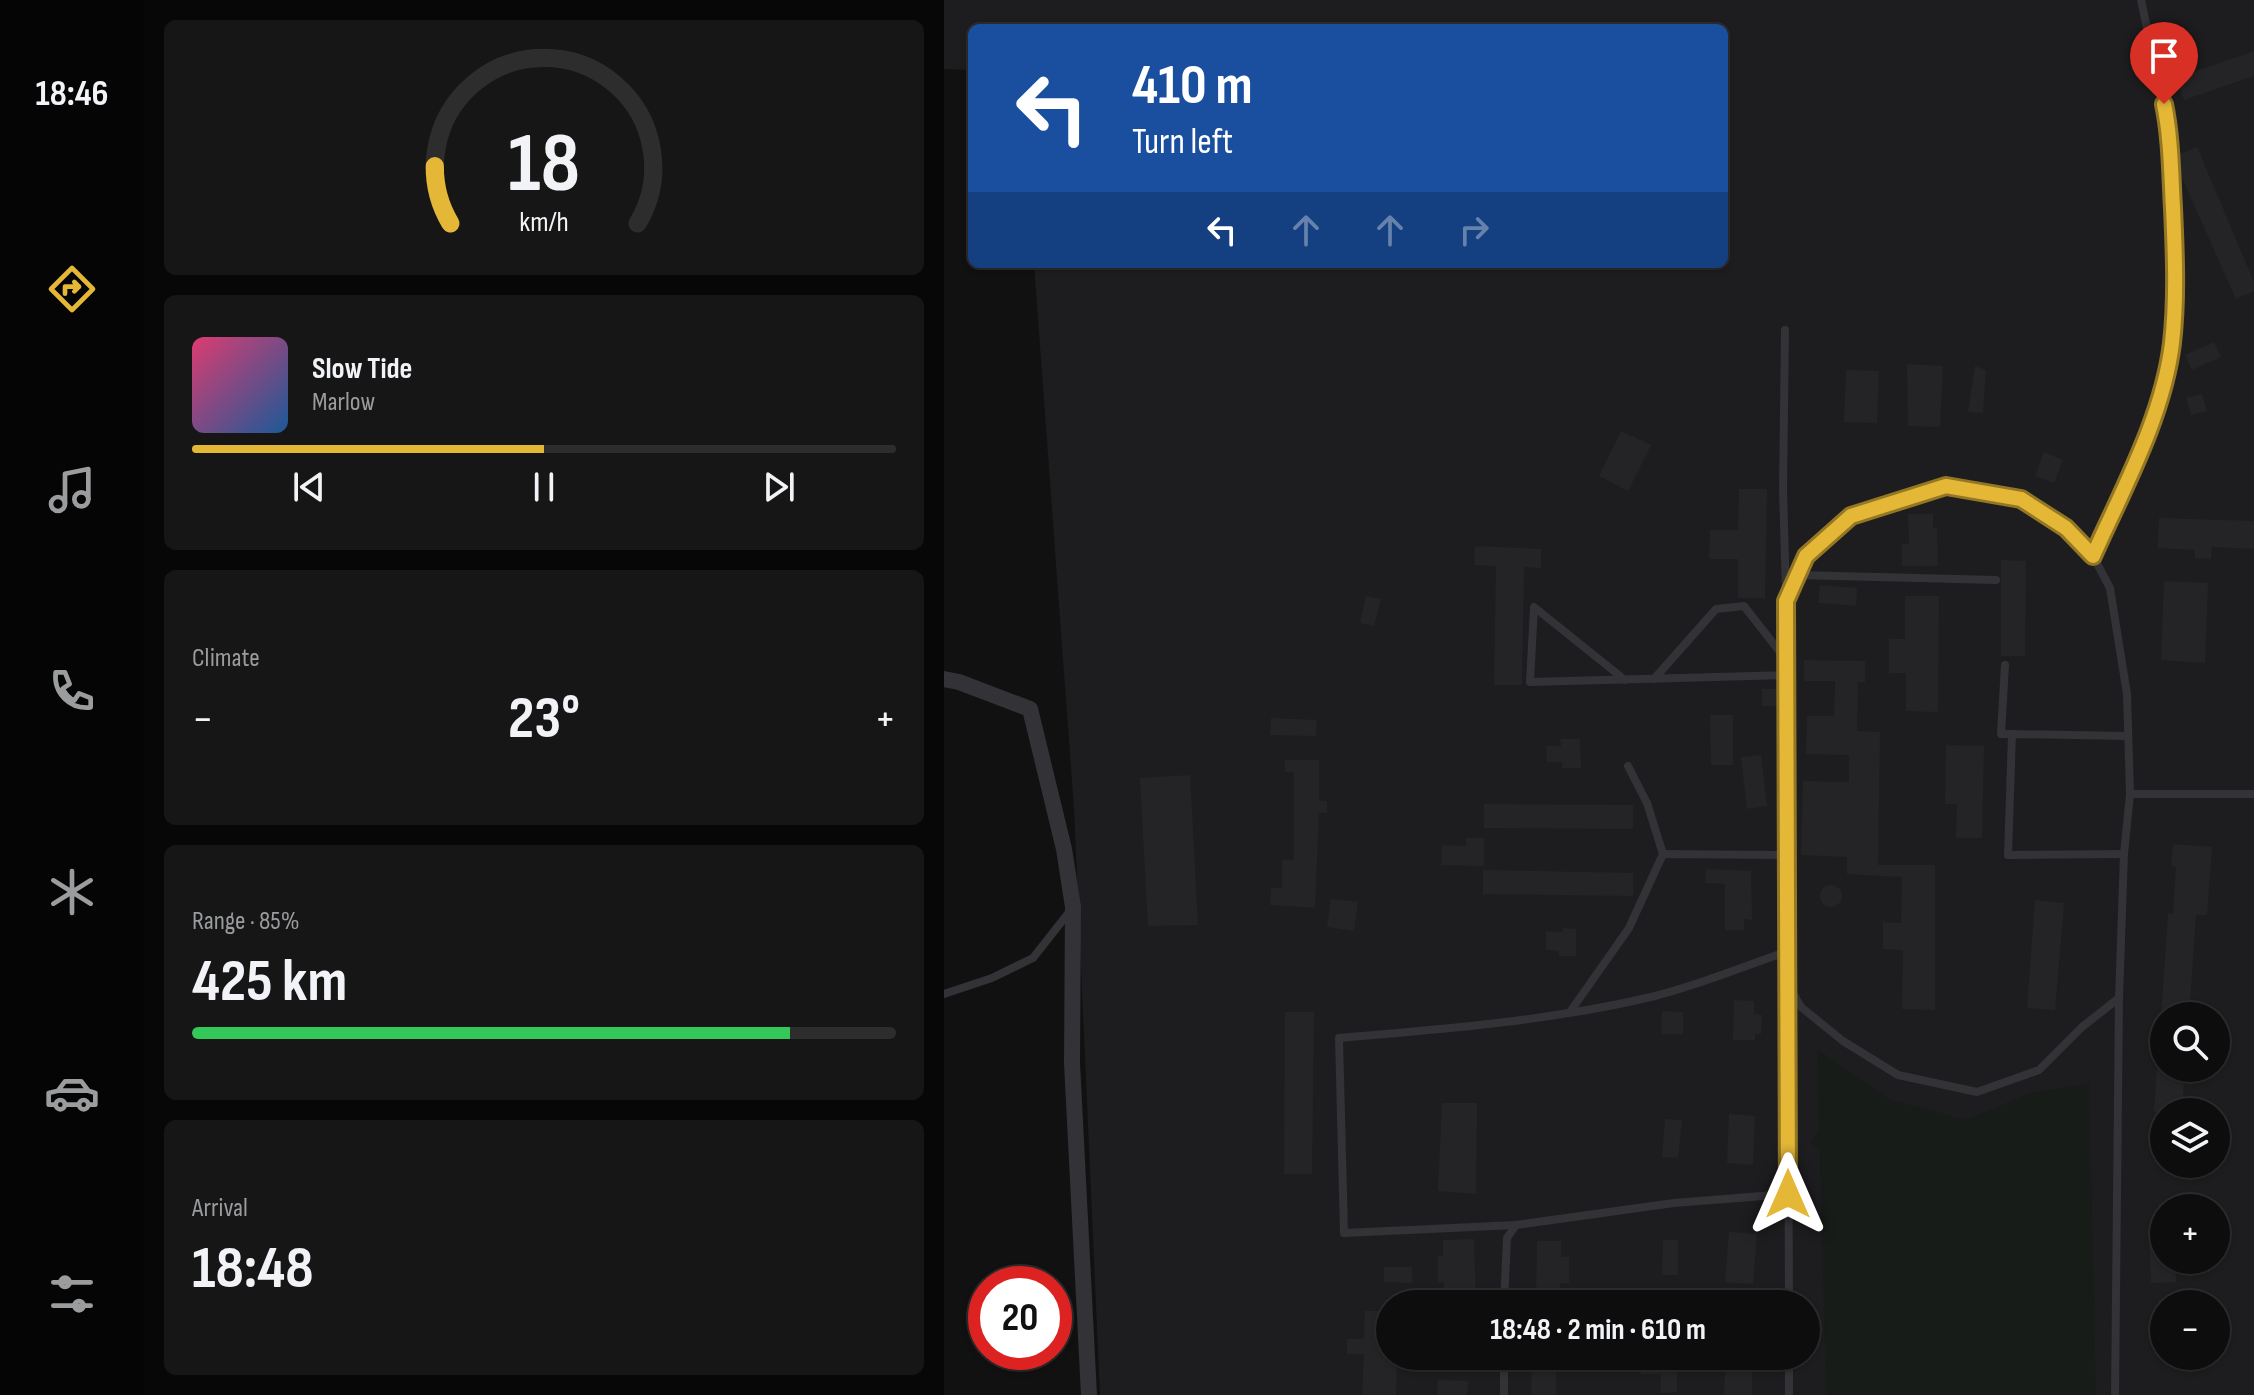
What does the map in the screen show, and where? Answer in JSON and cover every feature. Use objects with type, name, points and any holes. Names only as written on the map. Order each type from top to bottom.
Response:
[{"type":"street","points":[[944,679],[1030,709],[1064,849],[1073,907],[1072,1063],[1089,1395]]},
{"type":"lane","points":[[2093,556],[2158,401],[2172,345],[2176,271],[2169,131],[2141,0]]},
{"type":"lane","points":[[1785,330],[1783,489],[1789,951],[1789,1290]]},
{"type":"lane","points":[[1786,601],[1806,556],[1851,516],[1946,486],[2021,499],[2066,528],[2093,556],[2110,588],[2127,694],[2130,794],[2124,854],[2119,998],[2115,1395]]},
{"type":"lane","points":[[1797,575],[1996,580]]},
{"type":"lane","points":[[1654,679],[1716,609],[1744,606],[1784,657]]},
{"type":"lane","points":[[1625,680],[1534,607],[1530,682],[1625,680],[1785,675]]},
{"type":"lane","points":[[2005,665],[2001,734],[2128,736]]},
{"type":"lane","points":[[2012,734],[2008,855],[2124,854]]},
{"type":"lane","points":[[1570,1012],[1629,928],[1663,854],[1647,803],[1628,766]]},
{"type":"lane","points":[[2130,794],[2254,794]]},
{"type":"lane","points":[[1663,854],[1787,855]]},
{"type":"lane","points":[[944,994],[992,978],[1033,958],[1073,907]]},
{"type":"lane","points":[[1788,1194],[1674,1203],[1516,1225],[1344,1233],[1339,1038],[1434,1030],[1570,1012],[1658,995],[1789,951]]},
{"type":"lane","points":[[1788,985],[1801,1007],[1843,1041],[1898,1075],[1977,1092],[2039,1070],[2082,1027],[2119,998]]},
{"type":"lane","points":[[1505,1290],[1507,1238],[1516,1225]]},
{"type":"lane","points":[[1504,1370],[1504,1395]]},
{"type":"lane","points":[[1789,1370],[1789,1395]]},
{"type":"shaded area","points":[[944,0],[2254,0],[2254,1395],[1100,1395],[1074,809],[1034,268],[1728,268],[1728,24],[968,24],[968,70],[944,69]]},
{"type":"shaded area","points":[[1817,1049],[1889,1099],[1966,1120],[2030,1093],[2089,1083],[2096,1395],[1826,1395],[1820,1149],[1811,1143],[1819,1129]]},
{"type":"building","points":[[2254,51],[2254,76],[2184,100],[2176,78]]},
{"type":"building","points":[[2197,147],[2254,282],[2254,291],[2236,299],[2178,169],[2177,155]]},
{"type":"building","points":[[2214,342],[2221,357],[2192,370],[2185,355]]},
{"type":"building","points":[[1907,364],[1943,366],[1940,427],[1908,426]]},
{"type":"building","points":[[1975,366],[1986,370],[1983,412],[1980,413],[1968,412]]},
{"type":"building","points":[[1846,370],[1879,371],[1877,423],[1844,422]]},
{"type":"building","points":[[2202,394],[2207,411],[2191,415],[2186,398]]},
{"type":"building","points":[[1621,431],[1651,445],[1628,491],[1599,476]]},
{"type":"building","points":[[2044,452],[2063,460],[2054,483],[2035,476]]},
{"type":"building","points":[[1739,489],[1767,489],[1765,598],[1738,598],[1738,559],[1709,559],[1710,530],[1738,530]]},
{"type":"building","points":[[1908,514],[1933,514],[1933,528],[1937,528],[1938,566],[1902,566],[1902,544],[1909,544]]},
{"type":"building","points":[[2159,518],[2254,521],[2254,549],[2212,547],[2211,559],[2195,558],[2195,550],[2158,548]]},
{"type":"building","points":[[1475,546],[1541,549],[1541,568],[1524,567],[1522,685],[1494,685],[1496,566],[1474,565]]},
{"type":"building","points":[[2001,560],[2026,561],[2025,656],[2001,656]]},
{"type":"building","points":[[2164,581],[2208,583],[2205,663],[2161,660]]},
{"type":"building","points":[[1820,585],[1857,588],[1856,606],[1818,603]]},
{"type":"building","points":[[1366,596],[1381,599],[1374,626],[1360,623]]},
{"type":"building","points":[[1905,596],[1939,596],[1938,712],[1906,711],[1906,673],[1889,673],[1889,639],[1905,639]]},
{"type":"building","points":[[1804,660],[1865,661],[1865,682],[1858,682],[1857,731],[1880,732],[1878,865],[1935,865],[1935,1010],[1902,1009],[1903,950],[1883,949],[1883,922],[1901,923],[1902,877],[1847,874],[1847,857],[1801,855],[1803,781],[1849,782],[1849,755],[1806,754],[1807,716],[1834,716],[1835,681],[1804,681]]},
{"type":"building","points":[[1762,689],[1779,689],[1779,706],[1762,706]]},
{"type":"building","points":[[1710,715],[1733,715],[1733,765],[1711,765]]},
{"type":"building","points":[[1271,718],[1317,720],[1316,736],[1270,735]]},
{"type":"building","points":[[1560,739],[1580,739],[1581,768],[1562,768],[1562,762],[1547,762],[1546,746],[1561,746]]},
{"type":"building","points":[[1946,745],[1984,746],[1982,838],[1956,838],[1957,804],[1945,804]]},
{"type":"building","points":[[1761,755],[1767,806],[1747,809],[1741,757]]},
{"type":"building","points":[[1285,760],[1319,760],[1319,801],[1327,801],[1327,813],[1319,813],[1315,908],[1270,905],[1271,888],[1282,888],[1282,860],[1294,860],[1294,772],[1285,772]]},
{"type":"building","points":[[1190,775],[1198,925],[1148,926],[1140,778]]},
{"type":"building","points":[[1484,804],[1633,805],[1633,829],[1484,828]]},
{"type":"building","points":[[1466,838],[1484,838],[1484,866],[1441,865],[1442,845],[1466,846]]},
{"type":"building","points":[[2173,844],[2212,847],[2207,915],[2196,915],[2190,1002],[2162,1002],[2168,914],[2173,914],[2176,867],[2171,866]]},
{"type":"building","points":[[1706,869],[1751,871],[1752,920],[1744,919],[1744,930],[1725,930],[1725,884],[1705,883]]},
{"type":"building","points":[[1483,870],[1633,873],[1633,896],[1483,894]]},
{"type":"building","points":[[1827,885],[1835,885],[1842,896],[1835,907],[1827,907],[1820,900],[1820,892]]},
{"type":"building","points":[[1331,899],[1358,902],[1354,931],[1327,927]]},
{"type":"building","points":[[2035,900],[2064,903],[2055,1010],[2027,1008]]},
{"type":"building","points":[[1563,928],[1576,929],[1576,956],[1559,956],[1559,951],[1546,950],[1546,931],[1563,932]]},
{"type":"building","points":[[1734,1000],[1754,1001],[1754,1014],[1762,1015],[1761,1034],[1755,1034],[1755,1040],[1733,1040]]},
{"type":"building","points":[[1662,1011],[1683,1012],[1683,1034],[1661,1034]]},
{"type":"building","points":[[1285,1012],[1314,1012],[1312,1174],[1284,1174]]},
{"type":"building","points":[[2156,1082],[2184,1082],[2183,1098],[2155,1098]]},
{"type":"building","points":[[1442,1103],[1477,1103],[1476,1194],[1438,1191]]},
{"type":"building","points":[[1729,1114],[1755,1116],[1753,1165],[1727,1163]]},
{"type":"building","points":[[1665,1119],[1682,1120],[1678,1158],[1662,1157]]},
{"type":"building","points":[[1729,1232],[1757,1234],[1753,1284],[1725,1282]]},
{"type":"building","points":[[1474,1239],[1476,1290],[1444,1290],[1444,1282],[1438,1282],[1438,1256],[1443,1256],[1443,1240]]},
{"type":"building","points":[[1663,1240],[1678,1240],[1678,1275],[1662,1275]]},
{"type":"building","points":[[1537,1241],[1561,1241],[1561,1257],[1569,1257],[1569,1283],[1560,1283],[1560,1290],[1536,1290]]},
{"type":"building","points":[[1384,1267],[1412,1267],[1412,1283],[1384,1282]]},
{"type":"building","points":[[2151,1274],[2176,1274],[2176,1282],[2151,1283]]},
{"type":"building","points":[[1365,1311],[1376,1311],[1376,1370],[1397,1370],[1396,1395],[1362,1395],[1364,1354],[1347,1354],[1347,1339],[1364,1339]]},
{"type":"building","points":[[1532,1370],[1556,1370],[1556,1395],[1531,1395]]},
{"type":"building","points":[[1641,1370],[1677,1370],[1677,1392],[1661,1393],[1661,1374],[1641,1374]]},
{"type":"building","points":[[1725,1370],[1752,1370],[1752,1395],[1724,1395]]},
{"type":"building","points":[[1438,1380],[1468,1381],[1467,1395],[1437,1395]]},
{"type":"route","points":[[1788,1194],[1786,601],[1806,556],[1851,516],[1946,486],[2021,499],[2066,528],[2093,556],[2142,445],[2158,401],[2172,345],[2176,271],[2169,131],[2164,104]]}]
